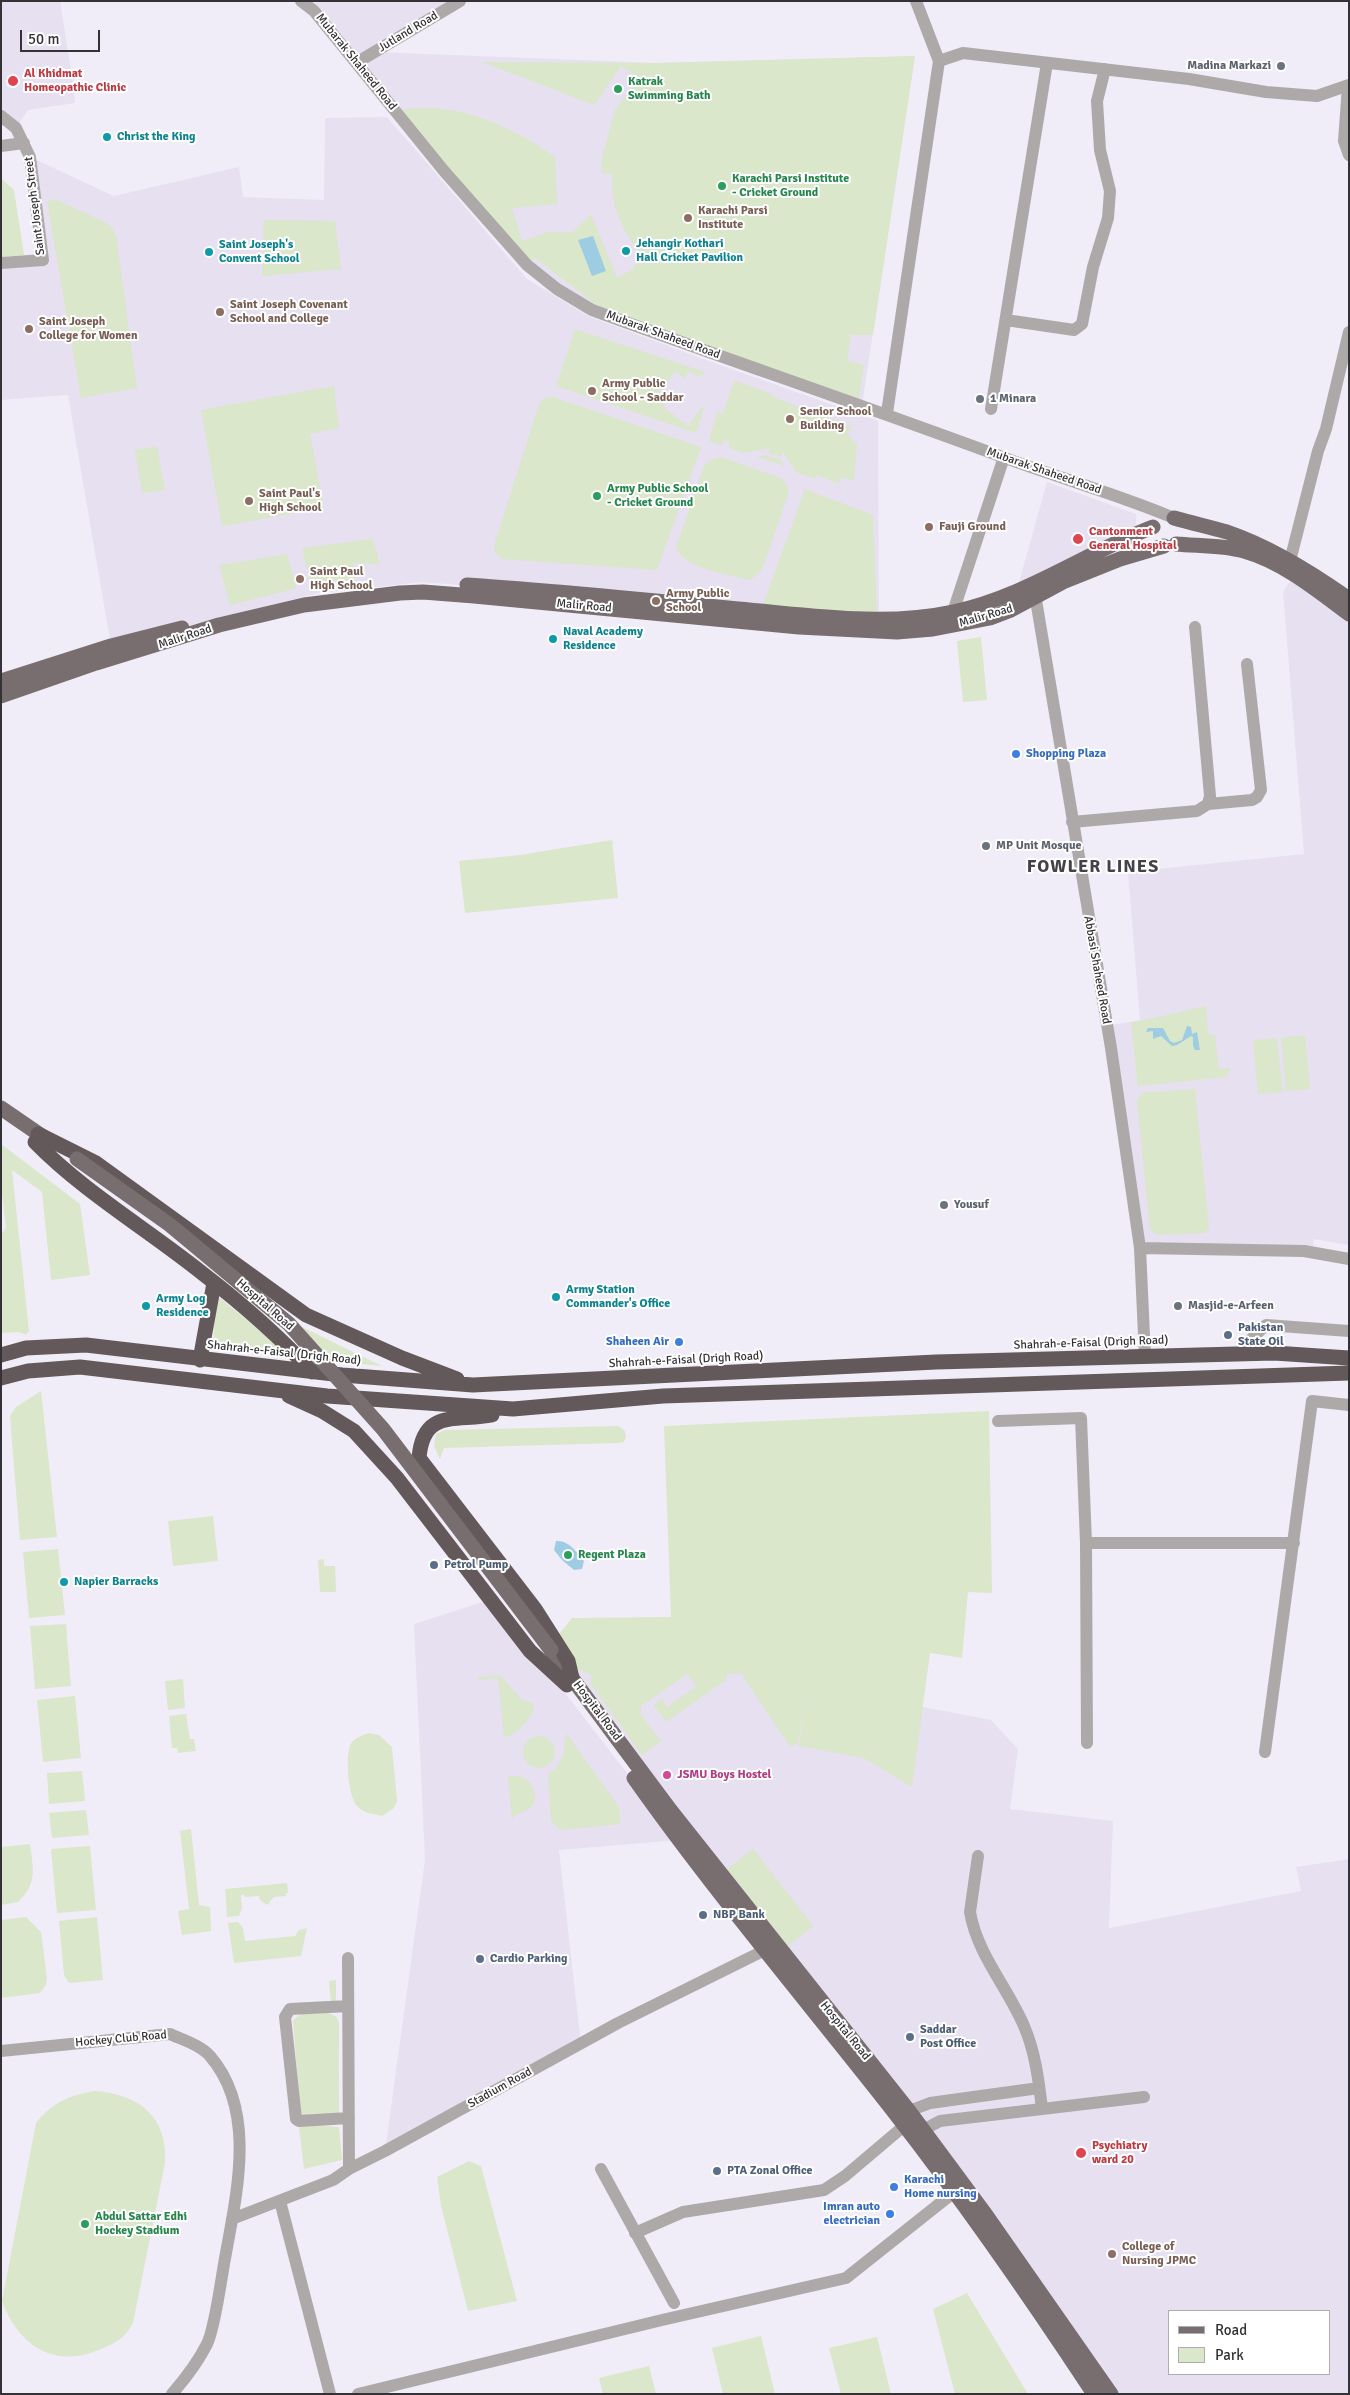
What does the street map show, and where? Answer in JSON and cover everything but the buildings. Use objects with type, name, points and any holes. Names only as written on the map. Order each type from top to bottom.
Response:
[{"type":"highway","points":[[36,1138],[58,1166],[214,1283],[288,1346],[312,1372]]},
{"type":"highway","points":[[36,1138],[96,1163],[298,1309],[402,1358],[473,1386]]},
{"type":"highway","points":[[200,1360],[214,1283]]},
{"type":"highway","points":[[288,1346],[298,1309]]},
{"type":"highway","name":"Shahrah-e-Faisal (Drigh Road)","points":[[1,1355],[26,1348],[86,1345],[312,1372],[473,1386],[936,1362],[1274,1353],[1349,1358]]},
{"type":"highway","points":[[1,1378],[28,1370],[80,1368],[273,1388],[327,1396],[513,1409],[663,1396],[1349,1373]]},
{"type":"highway","points":[[273,1388],[322,1411],[354,1431],[397,1478],[530,1651],[569,1681]]},
{"type":"highway","points":[[513,1409],[490,1416],[437,1422],[426,1432],[420,1448],[419,1458],[535,1609],[568,1661],[569,1681]]},
{"type":"main road","name":"Mubarak Shaheed Road","points":[[1172,517],[1227,533],[1290,561],[1349,599]]},
{"type":"main road","points":[[1170,545],[1183,533],[1181,524],[1172,517],[1160,518],[1154,526],[1154,537],[1170,545],[1224,548],[1258,556],[1295,576],[1349,614]]},
{"type":"main road","name":"Malir Road","points":[[1,696],[96,663],[219,626],[304,605],[400,593],[474,596],[799,627],[897,632],[933,629],[990,618],[1112,544],[1154,526]]},
{"type":"main road","name":"Malir Road","points":[[1,681],[111,646],[319,593],[422,582],[539,590],[851,618],[908,618],[953,612],[1035,592],[1120,559],[1170,545]]},
{"type":"main road","name":"Hospital Road","points":[[1,1108],[36,1138]]},
{"type":"main road","name":"Hospital Road","points":[[1,1120],[36,1138],[170,1225],[289,1324],[383,1429],[549,1653],[662,1818],[904,2126],[1053,2331],[1094,2394]]},
{"type":"main road","name":"Hospital Road","points":[[569,1681],[909,2111],[1030,2277],[1111,2394]]},
{"type":"street","name":"Mubarak Shaheed Road","points":[[301,1],[314,11],[444,171],[526,265],[557,289],[592,310],[887,413],[1004,458],[1137,503],[1172,517]]},
{"type":"street","name":"Jutland Road","points":[[356,63],[460,1]]},
{"type":"street","points":[[887,413],[939,61],[916,1]]},
{"type":"street","points":[[939,61],[963,53],[1189,79],[1266,92],[1318,96],[1348,86],[1344,140],[1349,155]]},
{"type":"street","points":[[992,409],[1047,63]]},
{"type":"street","points":[[1006,320],[1074,330],[1082,324],[1094,267],[1108,218],[1110,191],[1100,150],[1097,101],[1105,69]]},
{"type":"street","points":[[1,116],[16,128],[24,143],[1,146]]},
{"type":"street","name":"Saint Joseph Street","points":[[1,263],[43,260],[30,157],[24,143]]},
{"type":"street","points":[[1290,561],[1318,451],[1326,429],[1349,332]]},
{"type":"street","points":[[953,612],[1004,458]]},
{"type":"street","points":[[1137,503],[1154,526]]},
{"type":"street","name":"Abbasi Shaheed Road","points":[[1035,592],[1111,1048],[1140,1248],[1145,1357]]},
{"type":"street","points":[[1195,627],[1210,796],[1208,804]]},
{"type":"street","points":[[1072,822],[1197,810],[1208,804],[1252,800],[1257,797],[1261,790],[1247,664]]},
{"type":"street","points":[[1140,1248],[1304,1251],[1349,1259]]},
{"type":"street","points":[[1249,1341],[1266,1324],[1349,1330]]},
{"type":"street","points":[[1265,1752],[1312,1401],[1349,1405]]},
{"type":"street","points":[[998,1421],[1081,1418],[1086,1543],[1087,1743]]},
{"type":"street","points":[[1086,1543],[1294,1543]]},
{"type":"street","points":[[978,1856],[970,1912],[971,1919],[976,1938],[1024,2025],[1042,2109]]},
{"type":"street","name":"Stadium Road","points":[[232,2219],[334,2180],[349,2169],[618,2023],[765,1950]]},
{"type":"street","points":[[348,1958],[349,2169]]},
{"type":"street","points":[[348,2006],[290,2009],[285,2016],[296,2118],[300,2121],[349,2118]]},
{"type":"street","name":"Hockey Club Road","points":[[1,2051],[170,2034],[192,2044],[209,2056],[232,2097],[239,2128],[239,2165],[232,2219]]},
{"type":"street","points":[[909,2111],[930,2103],[1039,2088]]},
{"type":"street","points":[[923,2130],[940,2121],[1144,2097]]},
{"type":"street","points":[[636,2232],[683,2212],[824,2190],[845,2176],[904,2126]]},
{"type":"street","points":[[602,2169],[674,2303]]},
{"type":"street","points":[[358,2394],[846,2278],[953,2193]]},
{"type":"street","points":[[280,2201],[330,2394]]},
{"type":"street","points":[[172,2394],[187,2376],[208,2343],[232,2219]]},
{"type":"shaded area","points":[[1,1],[60,1],[74,89],[75,103],[28,110],[16,128],[1,116]]},
{"type":"shaded area","name":"Karachi Parsi Institute","points":[[301,1],[460,1],[375,52],[656,63],[915,56],[862,405],[664,336],[557,289]]},
{"type":"shaded area","points":[[387,117],[527,279],[588,316],[878,421],[879,619],[422,582],[319,593],[111,646],[68,395],[1,400],[1,263],[46,260],[30,157],[114,196],[239,167],[243,197],[324,200],[325,118]]},
{"type":"shaded area","name":"Cantonment General Hospital","points":[[1047,482],[1136,514],[1136,534],[1016,593]]},
{"type":"shaded area","points":[[1296,572],[1349,607],[1349,1245],[1313,1239],[1314,1253],[1140,1248],[1107,1026],[1140,1020],[1128,872],[1304,854],[1283,592]]},
{"type":"shaded area","points":[[492,1599],[679,1840],[559,1850],[581,2044],[385,2151],[425,1860],[414,1624]]},
{"type":"shaded area","points":[[796,1652],[918,1706],[991,1720],[1018,1749],[1010,1809],[1113,1821],[1109,1928],[1301,1891],[1296,1867],[1349,1859],[1349,2394],[1111,2394],[572,1678],[582,1670]]},
{"type":"green space","name":"Karachi Parsi Institute","points":[[915,56],[873,335],[851,335],[847,361],[864,365],[858,403],[602,309],[535,258],[531,262],[496,227],[401,110],[442,109],[482,118],[519,135],[555,157],[557,204],[512,208],[522,241],[548,232],[573,232],[591,214],[617,278],[633,269],[642,255],[629,238],[619,218],[613,197],[612,175],[601,172],[602,158],[615,110],[640,78],[621,66],[594,105],[482,62],[656,63]]},
{"type":"green space","points":[[1,178],[14,190],[24,255],[1,257]]},
{"type":"green space","points":[[57,200],[105,222],[112,228],[116,236],[137,388],[81,398],[47,201]]},
{"type":"green space","points":[[264,220],[335,221],[341,269],[262,276]]},
{"type":"green space","points":[[575,329],[705,372],[703,376],[700,374],[697,377],[689,371],[684,378],[675,371],[656,397],[665,404],[663,407],[688,426],[702,407],[704,408],[696,433],[556,386]]},
{"type":"green space","points":[[734,380],[769,393],[778,399],[851,426],[848,435],[857,444],[854,481],[841,477],[839,484],[817,475],[815,479],[796,472],[783,452],[781,457],[768,453],[770,448],[745,453],[729,448],[730,442],[725,440],[721,445],[709,441],[717,412],[723,414]]},
{"type":"green space","points":[[334,386],[339,428],[310,434],[324,508],[222,526],[201,410]]},
{"type":"green space","name":"Army Public School - Cricket Ground","points":[[553,397],[701,447],[657,570],[502,559],[495,552],[494,546],[539,404],[543,399]]},
{"type":"green space","points":[[157,446],[165,490],[142,493],[135,450]]},
{"type":"green space","points":[[764,455],[779,459],[785,466],[757,457]]},
{"type":"green space","points":[[721,457],[781,478],[786,483],[789,492],[762,570],[748,580],[718,573],[687,561],[676,548],[704,466],[709,461]]},
{"type":"green space","points":[[805,489],[873,515],[877,620],[763,605]]},
{"type":"green space","points":[[373,539],[380,564],[353,563],[355,580],[334,580],[322,583],[320,579],[310,581],[302,548]]},
{"type":"green space","points":[[287,554],[296,586],[294,589],[230,605],[219,565]]},
{"type":"green space","points":[[981,637],[987,700],[963,702],[957,641]]},
{"type":"green space","points":[[612,840],[618,898],[465,913],[459,861],[520,855]]},
{"type":"green space","points":[[1206,1006],[1208,1034],[1215,1035],[1219,1069],[1230,1068],[1227,1077],[1138,1086],[1131,1023]]},
{"type":"green space","points":[[1305,1035],[1310,1089],[1286,1091],[1281,1038]]},
{"type":"green space","points":[[1277,1038],[1283,1092],[1258,1094],[1253,1040]]},
{"type":"green space","points":[[1195,1089],[1209,1227],[1205,1233],[1158,1235],[1150,1229],[1137,1101],[1142,1093]]},
{"type":"green space","points":[[1,1144],[80,1204],[90,1275],[51,1280],[42,1192],[12,1170],[29,1331],[26,1335],[19,1332],[1,1333],[1,1234],[6,1228],[1,1186]]},
{"type":"green space","points":[[216,1295],[287,1352],[213,1346]]},
{"type":"green space","points":[[300,1326],[382,1366],[331,1361]]},
{"type":"green space","points":[[41,1391],[57,1537],[20,1540],[10,1416],[16,1407]]},
{"type":"green space","points":[[989,1411],[992,1593],[968,1592],[962,1658],[930,1653],[912,1787],[864,1758],[799,1746],[805,1698],[798,1743],[790,1747],[741,1673],[727,1674],[726,1680],[666,1722],[654,1705],[662,1699],[667,1707],[697,1686],[687,1674],[641,1706],[641,1715],[661,1741],[642,1755],[590,1683],[592,1676],[582,1670],[580,1672],[554,1640],[572,1618],[671,1617],[664,1426]]},
{"type":"green space","points":[[618,1426],[625,1431],[624,1442],[444,1448],[440,1459],[434,1446],[436,1434],[445,1430]]},
{"type":"green space","points":[[213,1516],[218,1561],[173,1566],[168,1521]]},
{"type":"green space","points":[[58,1549],[65,1615],[29,1618],[23,1552]]},
{"type":"green space","points":[[324,1559],[324,1566],[335,1566],[336,1592],[320,1592],[318,1560]]},
{"type":"green space","points":[[66,1624],[71,1686],[35,1689],[30,1626]]},
{"type":"green space","points":[[500,1675],[522,1700],[532,1703],[534,1708],[524,1725],[508,1737],[504,1736],[498,1678],[478,1680],[478,1677]]},
{"type":"green space","points":[[183,1679],[185,1708],[168,1710],[165,1681]]},
{"type":"green space","points":[[75,1696],[81,1758],[43,1762],[37,1700]]},
{"type":"green space","points":[[186,1714],[190,1739],[194,1739],[196,1751],[178,1753],[177,1748],[172,1748],[169,1716]]},
{"type":"green space","points":[[369,1733],[379,1735],[392,1747],[397,1801],[394,1808],[382,1816],[368,1813],[359,1808],[351,1794],[349,1784],[348,1755],[350,1747],[356,1739]]},
{"type":"green space","points":[[566,1733],[619,1807],[620,1824],[561,1830],[551,1821],[548,1775],[560,1762],[564,1752]]},
{"type":"green space","points":[[539,1736],[545,1737],[550,1741],[554,1746],[554,1758],[550,1763],[545,1767],[539,1768],[533,1767],[528,1763],[524,1758],[523,1752],[524,1746],[528,1741],[533,1737]]},
{"type":"green space","points":[[82,1771],[85,1801],[49,1804],[47,1773]]},
{"type":"green space","points":[[508,1776],[527,1780],[535,1795],[532,1806],[512,1819]]},
{"type":"green space","points":[[86,1810],[89,1835],[52,1838],[49,1813]]},
{"type":"green space","points":[[191,1829],[199,1905],[210,1907],[211,1931],[182,1935],[178,1911],[189,1909],[180,1831]]},
{"type":"green space","points":[[30,1844],[33,1875],[29,1888],[18,1902],[1,1905],[1,1847]]},
{"type":"green space","points":[[90,1846],[96,1910],[57,1913],[51,1849]]},
{"type":"green space","points":[[753,1849],[813,1926],[788,1946],[727,1869]]},
{"type":"green space","points":[[287,1883],[288,1893],[286,1893],[286,1896],[274,1897],[267,1905],[260,1900],[259,1896],[245,1897],[241,1895],[242,1908],[239,1916],[227,1917],[225,1889]]},
{"type":"green space","points":[[26,1917],[41,1932],[47,1978],[46,1985],[40,1993],[1,1998],[1,1920]]},
{"type":"green space","points":[[97,1917],[103,1980],[69,1983],[64,1975],[59,1921]]},
{"type":"green space","points":[[238,1922],[243,1928],[245,1941],[295,1936],[299,1930],[307,1928],[301,1956],[234,1963],[228,1923]]},
{"type":"green space","points":[[336,1980],[336,2003],[331,2004],[329,1981]]},
{"type":"green space","points":[[328,2013],[337,2017],[339,2024],[339,2111],[338,2114],[305,2117],[300,2112],[293,2020],[301,2014]]},
{"type":"green space","points":[[95,2091],[125,2097],[147,2110],[156,2120],[161,2132],[165,2147],[165,2163],[133,2323],[127,2333],[111,2345],[84,2355],[68,2357],[53,2355],[28,2341],[9,2317],[2,2301],[36,2123],[48,2110],[62,2101]]},
{"type":"green space","points":[[312,2125],[339,2127],[342,2160],[304,2169],[299,2127]]},
{"type":"green space","points":[[469,2161],[481,2166],[517,2301],[468,2311],[441,2206],[437,2177]]},
{"type":"green space","points":[[967,2293],[1028,2394],[955,2394],[933,2309]]},
{"type":"green space","points":[[761,2336],[775,2394],[723,2394],[712,2348]]},
{"type":"green space","points":[[877,2337],[891,2394],[841,2394],[829,2348]]},
{"type":"green space","points":[[649,2366],[656,2394],[603,2394],[599,2378]]},
{"type":"water","points":[[593,236],[606,271],[592,276],[578,240]]},
{"type":"water","points":[[1187,1026],[1191,1027],[1192,1034],[1197,1032],[1200,1050],[1195,1050],[1193,1037],[1191,1036],[1172,1046],[1161,1036],[1153,1039],[1153,1031],[1146,1032],[1148,1028],[1163,1028],[1170,1041],[1174,1043],[1182,1040]]},
{"type":"water","name":"Regent Plaza","points":[[556,1541],[565,1542],[575,1550],[584,1561],[582,1569],[574,1570],[562,1560],[554,1550]]},
{"type":"place","name":"Madina Markazi","points":[[1281,66]]},
{"type":"place","name":"Al Khidmat Homeopathic Clinic","points":[[13,81]]},
{"type":"place","name":"Katrak Swimming Bath","points":[[618,89]]},
{"type":"place","name":"Christ the King","points":[[107,137]]},
{"type":"place","name":"Karachi Parsi Institute - Cricket Ground","points":[[722,186]]},
{"type":"place","name":"Karachi Parsi Institute","points":[[688,218]]},
{"type":"place","name":"Jehangir Kothari Hall Cricket Pavilion","points":[[626,251]]},
{"type":"place","name":"Saint Joseph's Convent School","points":[[209,252]]},
{"type":"place","name":"Saint Joseph Covenant School and College","points":[[220,312]]},
{"type":"place","name":"Saint Joseph College for Women","points":[[29,329]]},
{"type":"place","name":"Army Public School - Saddar","points":[[592,391]]},
{"type":"place","name":"1 Minara","points":[[980,399]]},
{"type":"place","name":"Senior School Building","points":[[790,419]]},
{"type":"place","name":"Army Public School - Cricket Ground","points":[[597,496]]},
{"type":"place","name":"Saint Paul's High School","points":[[249,501]]},
{"type":"place","name":"Fauji Ground","points":[[929,527]]},
{"type":"place","name":"Cantonment General Hospital","points":[[1078,539]]},
{"type":"place","name":"Saint Paul High School","points":[[300,579]]},
{"type":"place","name":"Army Public School","points":[[656,601]]},
{"type":"place","name":"Naval Academy Residence","points":[[553,639]]},
{"type":"place","name":"Shopping Plaza","points":[[1016,754]]},
{"type":"place","name":"MP Unit Mosque","points":[[986,846]]},
{"type":"place","name":"Yousuf","points":[[944,1205]]},
{"type":"place","name":"Army Station Commander's Office","points":[[556,1297]]},
{"type":"place","name":"Army Log Residence","points":[[146,1306]]},
{"type":"place","name":"Masjid-e-Arfeen","points":[[1178,1306]]},
{"type":"place","name":"Pakistan State Oil","points":[[1228,1335]]},
{"type":"place","name":"Shaheen Air","points":[[679,1342]]},
{"type":"place","name":"Regent Plaza","points":[[568,1555]]},
{"type":"place","name":"Petrol Pump","points":[[434,1565]]},
{"type":"place","name":"Napier Barracks","points":[[64,1582]]},
{"type":"place","name":"JSMU Boys Hostel","points":[[667,1775]]},
{"type":"place","name":"NBP Bank","points":[[703,1915]]},
{"type":"place","name":"Cardio Parking","points":[[480,1959]]},
{"type":"place","name":"Saddar Post Office","points":[[910,2037]]},
{"type":"place","name":"Psychiatry ward 20","points":[[1081,2153]]},
{"type":"place","name":"PTA Zonal Office","points":[[717,2171]]},
{"type":"place","name":"Karachi Home nursing","points":[[894,2187]]},
{"type":"place","name":"Imran auto electrician","points":[[890,2214]]},
{"type":"place","name":"Abdul Sattar Edhi Hockey Stadium","points":[[85,2224]]},
{"type":"place","name":"College of Nursing JPMC","points":[[1112,2254]]},
{"type":"district","name":"FOWLER LINES","points":[[1093,867]]}]
